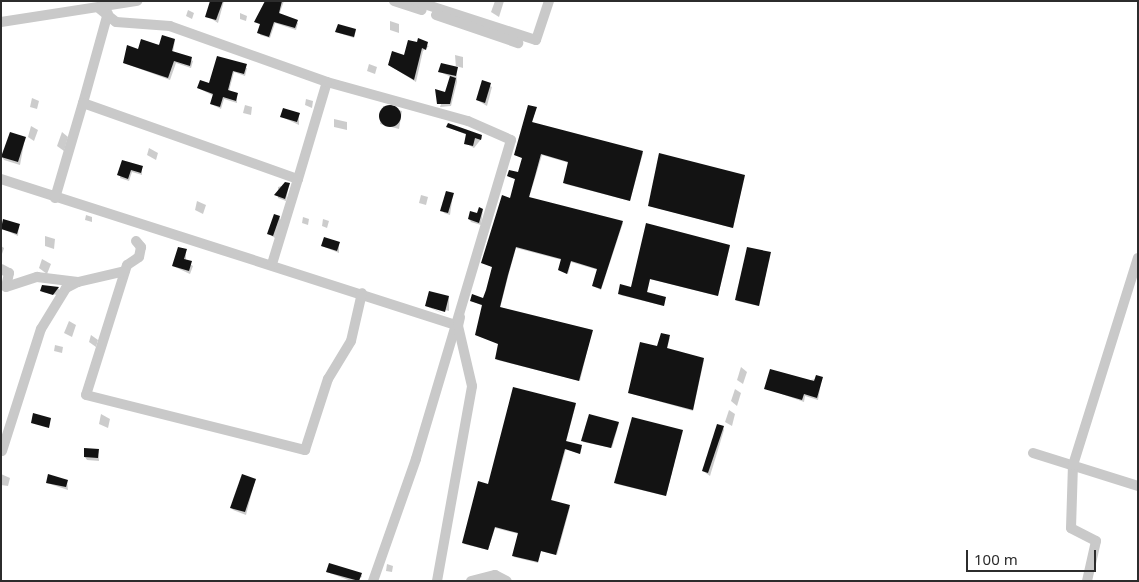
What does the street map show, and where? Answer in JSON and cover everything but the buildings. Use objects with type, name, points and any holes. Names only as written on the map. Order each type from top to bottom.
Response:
[{"type":"street","points":[[1,22],[104,11],[137,1]]},
{"type":"street","points":[[394,1],[518,43]]},
{"type":"street","points":[[415,1],[536,40],[550,1]]},
{"type":"street","points":[[104,11],[116,22],[170,26],[327,82],[468,121],[511,140],[453,324],[416,460],[373,581]]},
{"type":"street","points":[[55,198],[83,103],[104,11]]},
{"type":"street","points":[[272,264],[327,82]]},
{"type":"street","points":[[83,103],[298,179]]},
{"type":"street","points":[[1,179],[55,198],[272,264],[453,324]]},
{"type":"street","points":[[136,241],[141,247],[139,256],[125,271],[86,395],[305,450],[328,379],[351,341],[362,293]]},
{"type":"street","points":[[437,581],[472,386],[458,326],[479,246]]},
{"type":"street","points":[[1087,581],[1096,541],[1071,528],[1073,466],[1138,258]]},
{"type":"street","points":[[1,269],[9,273],[6,287],[37,278],[78,282]]},
{"type":"street","points":[[2,451],[40,329],[66,288],[78,282],[125,271]]},
{"type":"street","points":[[1033,453],[1138,486]]},
{"type":"street","points":[[471,581],[495,575],[507,581]]}]
